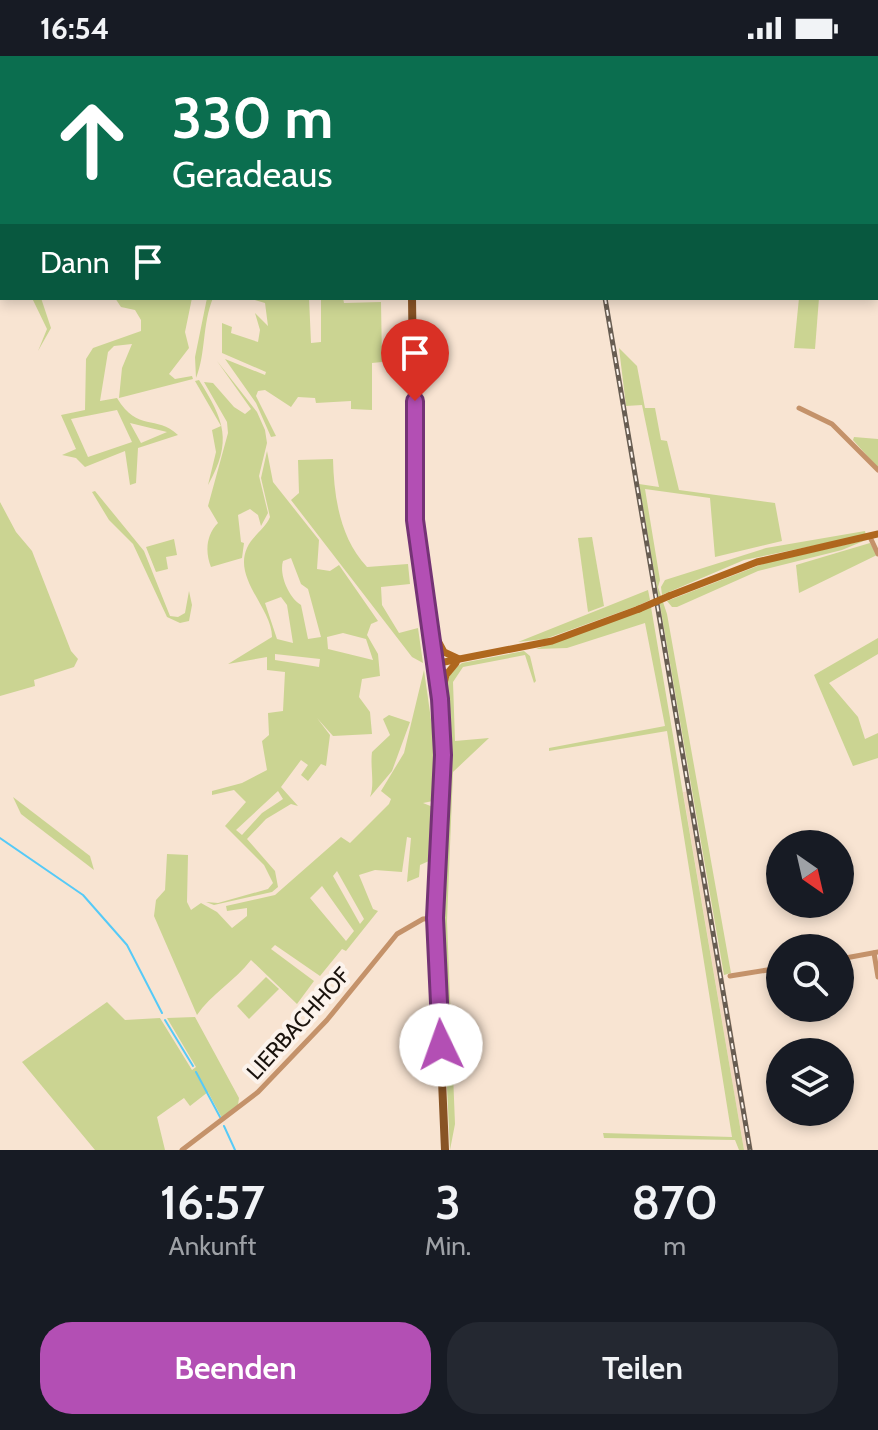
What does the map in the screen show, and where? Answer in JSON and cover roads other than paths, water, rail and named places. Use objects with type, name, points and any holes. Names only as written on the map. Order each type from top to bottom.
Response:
[{"type":"main road","points":[[412,300],[415,520],[440,699],[442,799],[435,918],[445,1150]]},
{"type":"street","points":[[799,408],[832,424],[878,470]]},
{"type":"street","points":[[434,664],[552,641],[757,562],[874,536],[878,554]]},
{"type":"street","points":[[430,626],[444,652],[461,660]]},
{"type":"street","points":[[440,699],[446,675],[461,660]]},
{"type":"street","name":"LIERBACHHOF","points":[[182,1150],[267,1083],[327,1020],[397,934],[423,919],[435,918]]},
{"type":"street","points":[[854,956],[876,952],[878,977]]},
{"type":"street","points":[[730,976],[766,970]]},
{"type":"waterway","points":[[0,838],[83,895],[127,945],[162,1013]]},
{"type":"waterway","points":[[165,1020],[193,1066]]},
{"type":"waterway","points":[[196,1072],[220,1117]]},
{"type":"waterway","points":[[224,1126],[235,1150]]},
{"type":"railway","points":[[605,300],[750,1150]]}]
